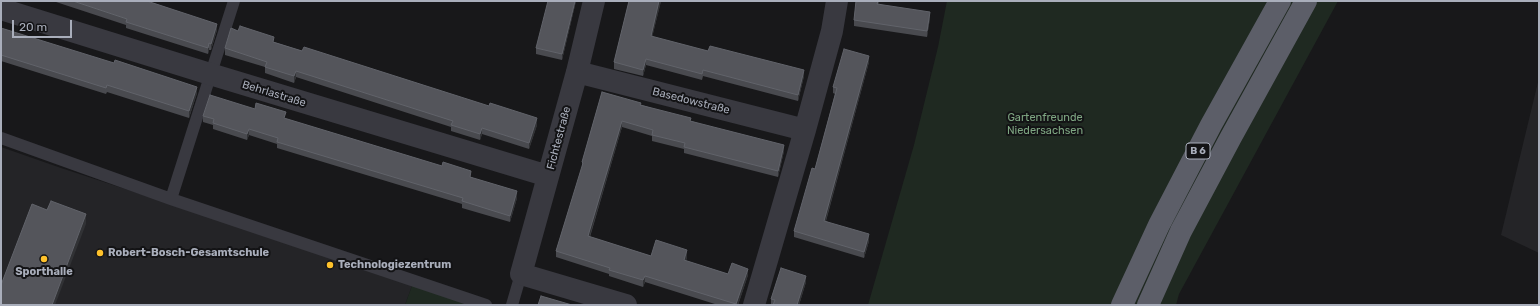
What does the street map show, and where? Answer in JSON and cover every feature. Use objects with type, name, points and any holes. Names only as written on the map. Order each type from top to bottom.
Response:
[{"type":"highway","name":"B 6","points":[[1122,305],[1152,239],[1201,145],[1280,1]]},
{"type":"highway","name":"B 6","points":[[1148,305],[1181,231],[1306,1]]},
{"type":"street","name":"Fichtestraße","points":[[521,274],[577,72],[594,1]]},
{"type":"street","points":[[754,305],[806,130],[832,31],[837,1]]},
{"type":"street","name":"Behrlastraße","points":[[1,9],[548,176]]},
{"type":"street","name":"Basedowstraße","points":[[577,72],[806,130]]},
{"type":"street","points":[[521,274],[626,305]]},
{"type":"lane","points":[[171,199],[234,1]]},
{"type":"lane","points":[[1,138],[171,199],[486,305]]},
{"type":"lane","points":[[512,305],[521,274]]},
{"type":"shaded area","points":[[1539,78],[1539,253],[1501,235]]},
{"type":"shaded area","points":[[1,147],[413,283],[405,305],[1,305]]},
{"type":"green space","name":"Gartenfreunde Niedersachsen","points":[[947,1],[1338,1],[1179,294],[1176,305],[868,305],[914,145],[938,47]]},
{"type":"green space","points":[[413,283],[481,305],[405,305]]},
{"type":"building","points":[[73,1],[147,1],[217,24],[211,44],[209,43],[208,48],[126,22],[127,19]]},
{"type":"building","points":[[548,1],[575,1],[562,54],[536,48]]},
{"type":"building","points":[[629,1],[659,1],[651,36],[708,51],[710,46],[804,70],[798,95],[703,70],[702,74],[646,59],[643,70],[614,62]]},
{"type":"building","points":[[856,1],[878,1],[877,4],[930,12],[927,31],[854,20]]},
{"type":"building","points":[[240,26],[274,37],[273,42],[302,51],[304,47],[489,106],[490,103],[537,118],[529,143],[482,128],[480,134],[451,125],[453,121],[296,71],[294,76],[265,67],[267,62],[225,48],[231,28],[238,31]]},
{"type":"building","points":[[1,28],[114,63],[115,60],[197,87],[189,111],[107,85],[106,88],[1,55]]},
{"type":"building","points":[[844,49],[869,56],[824,221],[869,234],[864,252],[794,231],[812,168],[815,169],[837,88],[833,87]]},
{"type":"building","points":[[602,92],[641,103],[640,105],[691,118],[690,121],[784,145],[778,171],[684,147],[685,143],[652,135],[653,130],[622,121],[588,236],[651,256],[656,240],[687,250],[684,260],[728,274],[732,263],[748,269],[736,304],[645,276],[643,280],[609,270],[610,268],[556,251],[583,163],[582,162]]},
{"type":"building","points":[[210,95],[255,109],[256,103],[286,112],[284,118],[442,166],[443,162],[471,171],[470,177],[517,191],[510,216],[462,201],[463,198],[277,142],[278,138],[249,129],[247,134],[213,123],[214,119],[203,116]]},
{"type":"building","name":"Sporthalle","points":[[51,201],[86,214],[52,305],[3,305],[1,304],[1,285],[32,204],[47,210]]},
{"type":"building","points":[[781,268],[806,276],[797,305],[773,305],[775,300],[771,299]]},
{"type":"building","points":[[541,296],[572,305],[538,305]]},
{"type":"place","name":"Robert-Bosch-Gesamtschule","points":[[100,253]]},
{"type":"place","name":"Sporthalle","points":[[44,259]]},
{"type":"place","name":"Technologiezentrum","points":[[330,265]]}]
